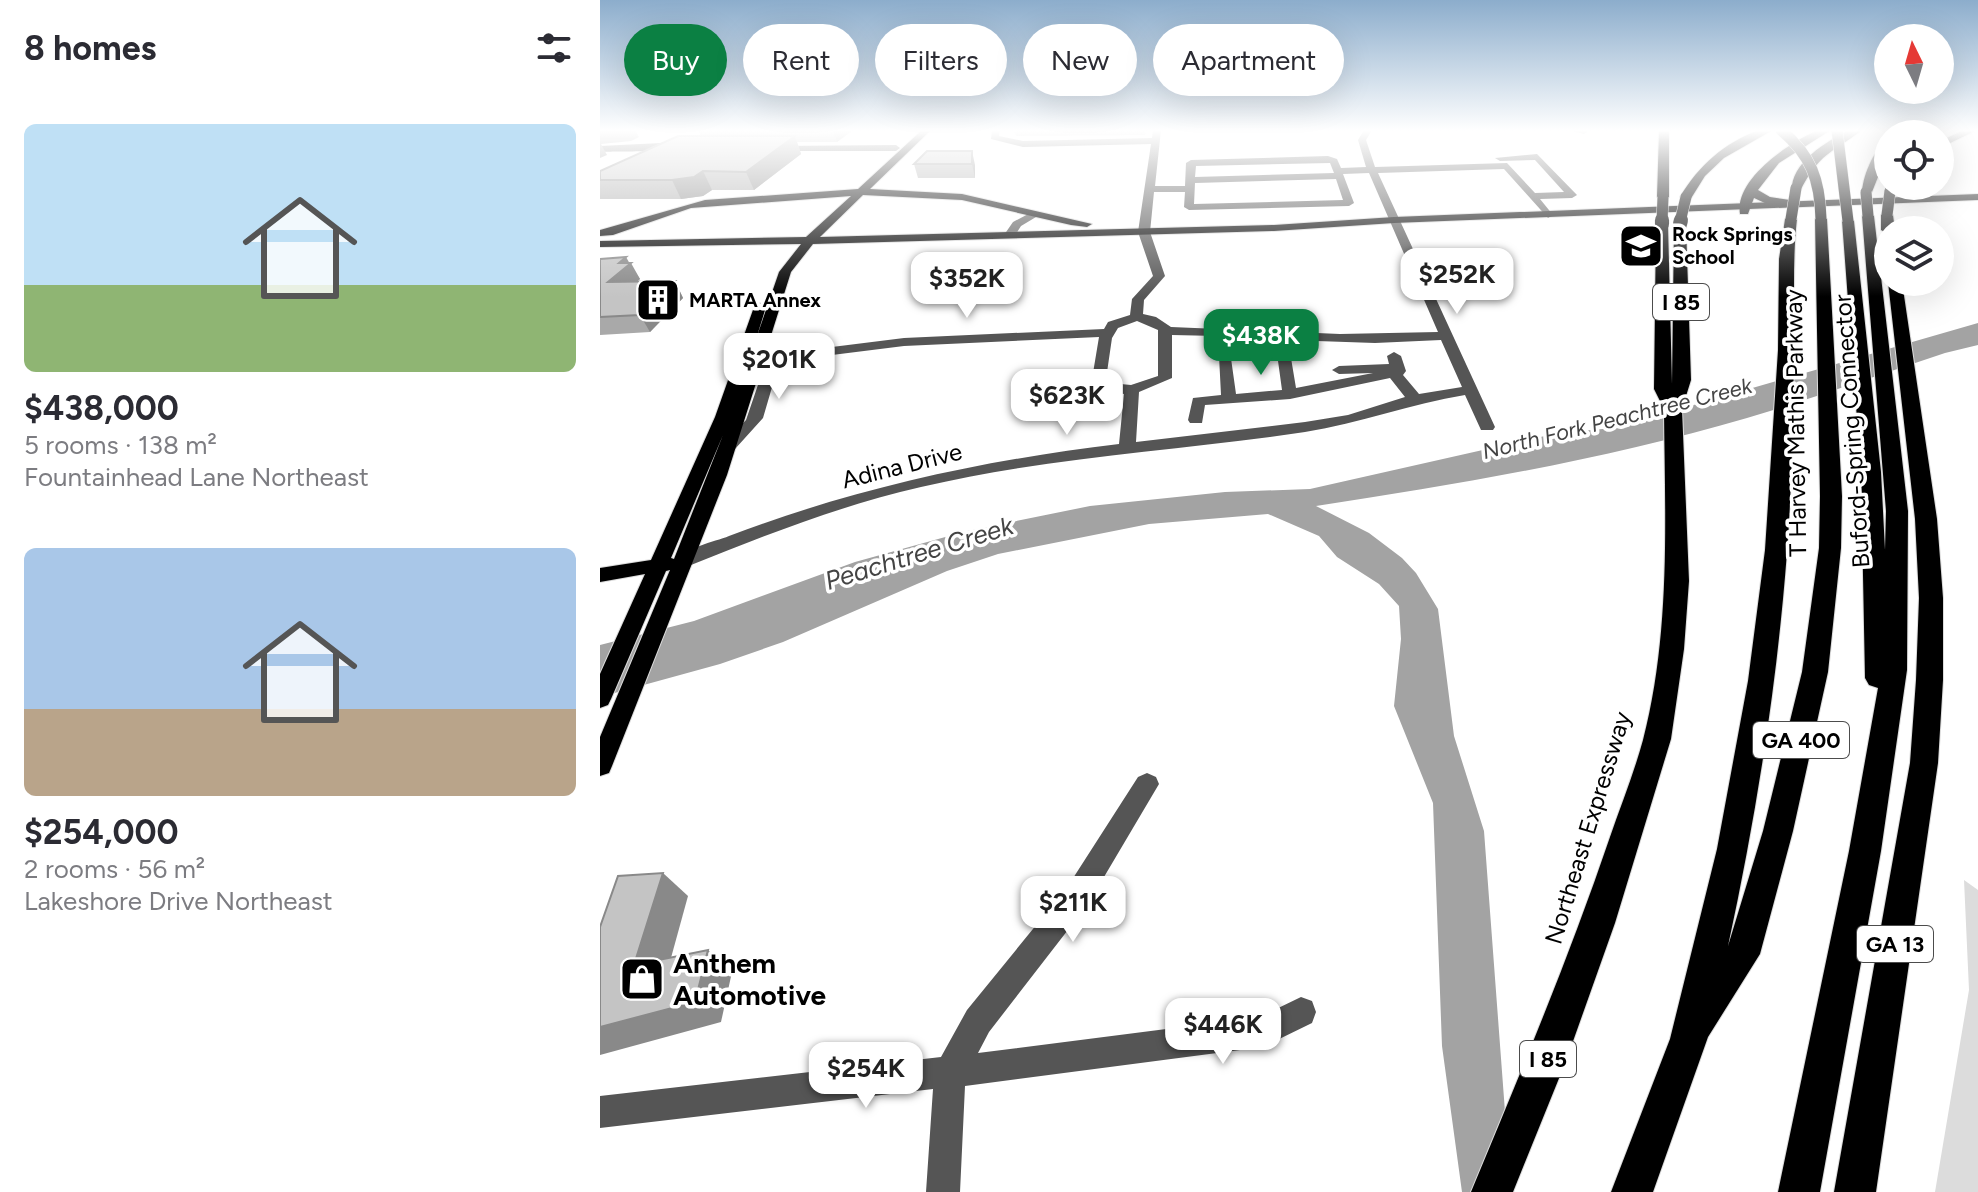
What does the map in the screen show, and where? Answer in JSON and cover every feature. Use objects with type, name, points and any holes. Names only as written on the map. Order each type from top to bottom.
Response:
[{"type":"highway","points":[[1663,186],[1663,389],[1673,409]]},
{"type":"highway","name":"Northeast Expressway","points":[[1492,1192],[1547,1061],[1598,923],[1657,739],[1671,649],[1677,581],[1673,409],[1682,380],[1680,224],[1692,186]]},
{"type":"highway","points":[[1738,208],[1744,186]]},
{"type":"highway","points":[[1738,208],[1755,186]]},
{"type":"highway","points":[[1632,1192],[1689,1039],[1733,849],[1761,681],[1776,550],[1786,350],[1786,259],[1797,186]]},
{"type":"highway","name":"T Harvey Mathis Parkway","points":[[1689,1039],[1743,954],[1800,745],[1815,672],[1830,548],[1819,186]]},
{"type":"highway","points":[[1844,186],[1856,331],[1889,409]]},
{"type":"highway","name":"Buford-Spring Connector","points":[[1855,1192],[1924,763],[1929,693],[1930,582],[1889,409],[1868,216],[1868,186]]},
{"type":"highway","points":[[1752,191],[1792,212]]},
{"type":"highway","name":"Buford-Spring Connector","points":[[1889,409],[1901,320],[1897,296]]},
{"type":"highway","name":"GA 13","points":[[1799,1192],[1879,777],[1878,603],[1889,409]]},
{"type":"main road","points":[[600,766],[729,446],[785,272],[805,239],[844,194],[858,187]]},
{"type":"main road","points":[[600,699],[723,417],[772,274],[858,187]]},
{"type":"main road","points":[[794,196],[858,187],[961,197],[1090,224],[1145,228]]},
{"type":"main road","points":[[600,235],[679,207],[844,194]]},
{"type":"main road","points":[[914,236],[954,231],[984,220],[988,206],[961,197]]},
{"type":"main road","points":[[1954,200],[1978,199]]},
{"type":"main road","points":[[1738,208],[1792,212],[1952,200]]},
{"type":"main road","points":[[600,244],[1364,224],[1394,220],[1952,200]]},
{"type":"main road","points":[[631,245],[626,239],[636,232],[668,214],[703,203]]},
{"type":"main road","points":[[600,235],[636,232]]},
{"type":"main road","points":[[600,575],[684,561]]},
{"type":"street","points":[[1136,317],[1138,299],[1159,276],[1145,228],[1151,186]]},
{"type":"street","points":[[1190,189],[1223,186]]},
{"type":"street","points":[[1151,189],[1345,194],[1342,186]]},
{"type":"street","points":[[1379,186],[1487,427]]},
{"type":"street","points":[[1523,186],[1548,215]]},
{"type":"street","points":[[1532,196],[1572,195],[1563,186]]},
{"type":"street","points":[[1014,235],[1039,214]]},
{"type":"street","points":[[1136,317],[1161,324],[1165,331],[1165,378],[1132,390],[1105,387],[1099,379],[1107,333],[1113,325],[1136,317]]},
{"type":"street","points":[[1165,331],[1283,334],[1355,340],[1445,336]]},
{"type":"street","points":[[760,353],[784,357],[904,342],[1107,333]]},
{"type":"street","points":[[1283,334],[1280,344],[1290,394]]},
{"type":"street","points":[[1223,339],[1229,399]]},
{"type":"street","points":[[729,446],[755,419],[765,377],[771,369],[794,359],[832,352]]},
{"type":"street","points":[[1196,420],[1198,401],[1290,394],[1339,371],[1395,373],[1399,371],[1394,356]]},
{"type":"street","points":[[1395,373],[1415,399]]},
{"type":"street","points":[[1127,449],[1132,390]]},
{"type":"street","name":"Adina Drive","points":[[684,561],[815,514],[919,483],[1018,464],[1335,422],[1415,399],[1470,390]]},
{"type":"street","points":[[943,1192],[950,1072],[978,1021],[1078,895],[1147,784]]},
{"type":"street","points":[[600,1112],[1263,1032],[1301,1012]]},
{"type":"shaded area","points":[[1964,880],[1978,890],[1978,1192],[1935,1192],[1969,990]]},
{"type":"water","name":"Peachtree Creek","points":[[1978,323],[1978,345],[1694,433],[1533,469],[1316,506],[1369,533],[1402,558],[1416,573],[1438,609],[1454,736],[1484,831],[1511,1192],[1462,1192],[1442,1046],[1433,803],[1394,706],[1401,639],[1399,606],[1379,584],[1337,557],[1319,536],[1268,514],[1149,524],[998,554],[947,571],[783,642],[720,664],[600,697],[600,645],[694,621],[855,562],[967,531],[1090,506],[1225,492],[1310,489],[1558,433],[1614,428]]},
{"type":"building","points":[[626,257],[619,263],[631,263],[608,282],[675,281],[640,315],[600,317],[600,259]]},
{"type":"building","points":[[663,873],[634,965],[708,950],[695,1002],[600,1027],[600,927],[618,876]]},
{"type":"place","name":"Rock Springs School","points":[[1641,246]]},
{"type":"place","name":"MARTA Annex","points":[[658,300]]},
{"type":"place","name":"Anthem Automotive","points":[[642,979]]},
{"type":"water label","name":"North Fork Peachtree Creek","points":[[1617,418]]}]
